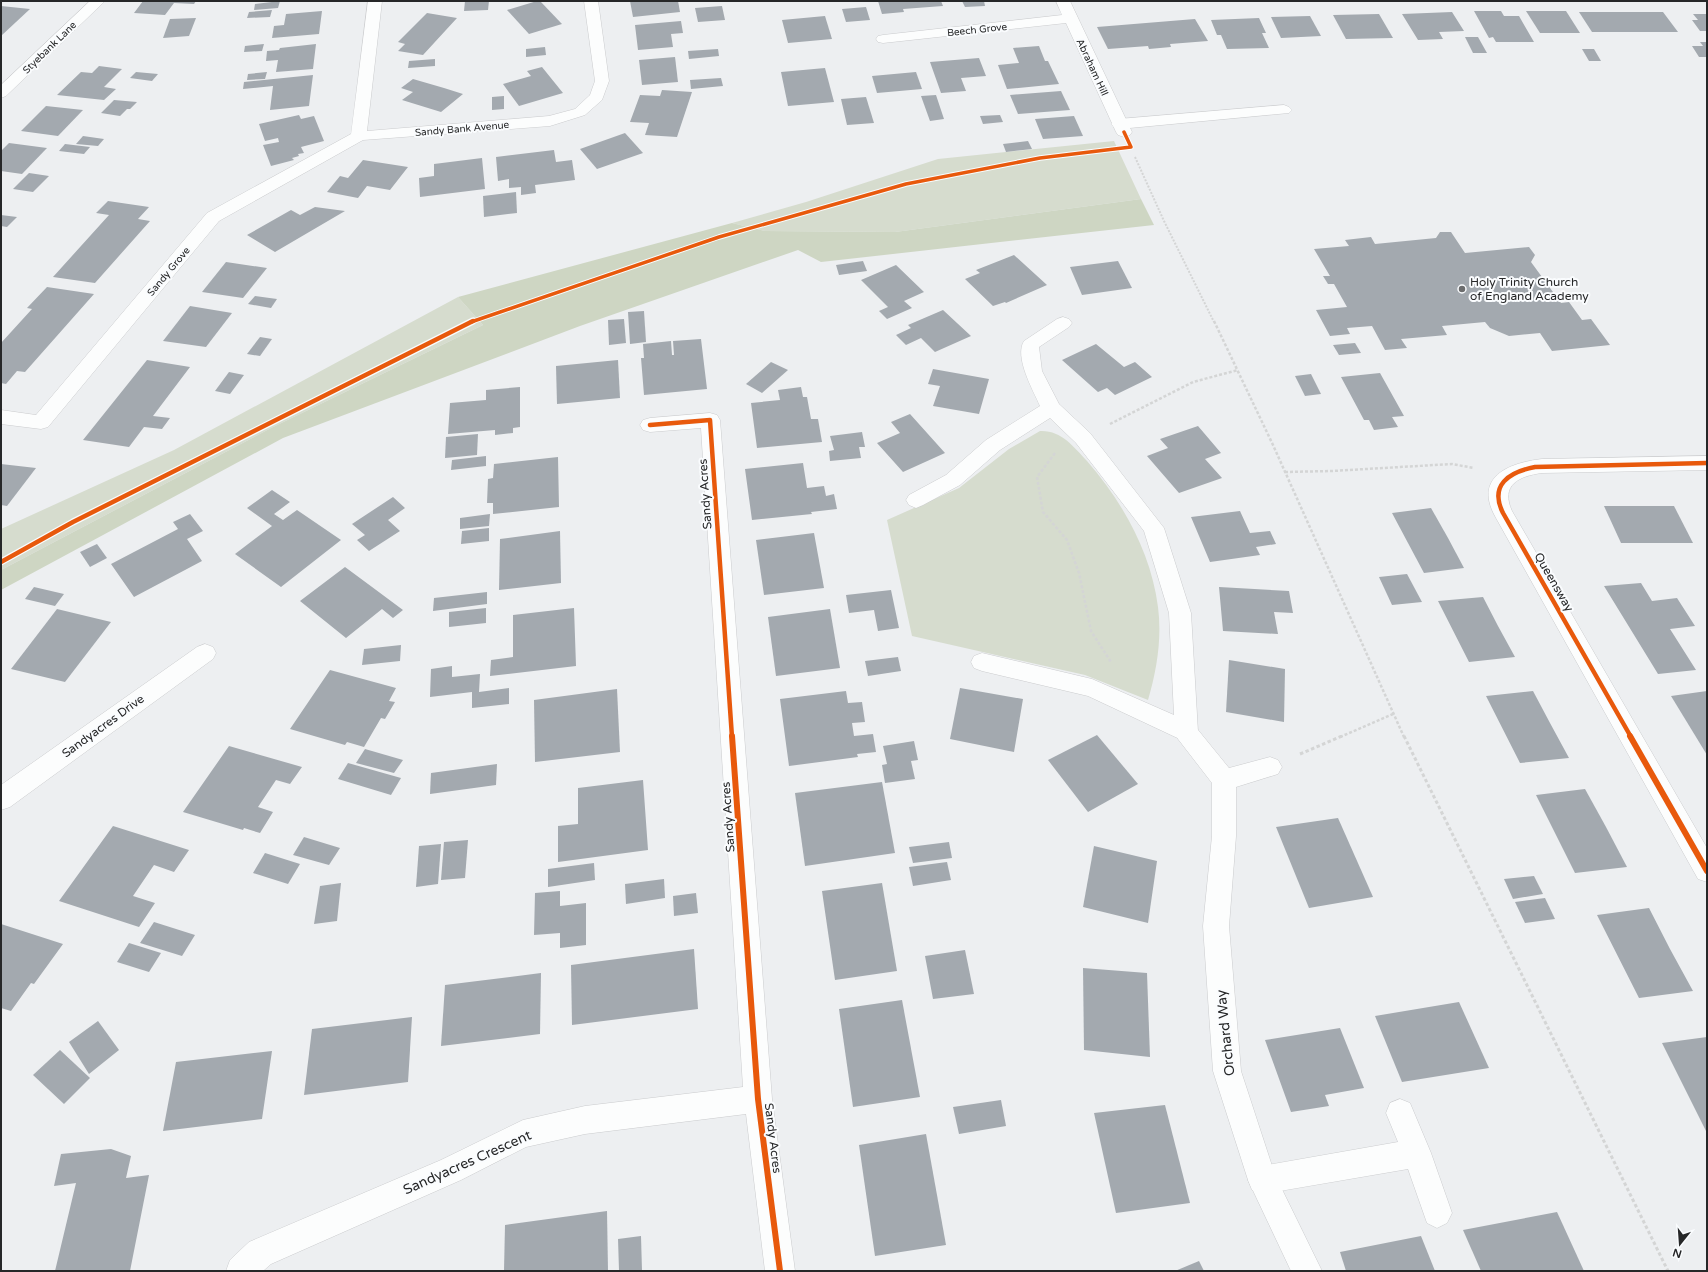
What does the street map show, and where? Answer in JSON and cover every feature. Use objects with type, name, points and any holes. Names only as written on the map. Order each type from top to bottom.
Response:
[{"type":"street","name":"Styebank Lane","points":[[1,93],[98,1]]},
{"type":"street","points":[[359,136],[375,1]]},
{"type":"street","name":"Sandy Bank Avenue","points":[[359,136],[550,120],[580,112],[597,97],[602,81],[591,1]]},
{"type":"street","name":"Abraham Hill","points":[[1063,1],[1122,128]]},
{"type":"street","name":"Beech Grove","points":[[884,39],[1071,18]]},
{"type":"street","points":[[1122,128],[1284,110]]},
{"type":"street","name":"Sandy Grove","points":[[1,417],[41,422],[213,217],[359,136]]},
{"type":"street","points":[[1063,323],[1030,344],[1033,371],[1051,408],[1083,438],[1154,528],[1180,614],[1186,732]]},
{"type":"street","points":[[916,500],[953,480],[993,445],[1051,408]]},
{"type":"street","name":"Sandy Acres","points":[[650,425],[710,420],[758,1099],[780,1271]]},
{"type":"street","points":[[1510,475],[1524,468],[1542,466],[1707,463]]},
{"type":"street","name":"Queensway","points":[[1510,475],[1501,485],[1498,498],[1503,513],[1707,871]]},
{"type":"street","name":"Sandyacres Drive","points":[[1,799],[205,653]]},
{"type":"street","points":[[982,662],[1092,688],[1186,732],[1224,780],[1270,767]]},
{"type":"street","name":"Orchard Way","points":[[1224,780],[1224,836],[1216,926],[1227,1071],[1262,1180],[1307,1271]]},
{"type":"street","name":"Sandyacres Crescent","points":[[241,1271],[260,1253],[451,1170],[522,1134],[585,1120],[758,1099]]},
{"type":"street","points":[[1400,1113],[1417,1154],[1437,1213]]},
{"type":"street","points":[[1262,1180],[1417,1154]]},
{"type":"path","points":[[1122,128],[1164,221],[1238,370],[1393,714],[1668,1271]]},
{"type":"path","points":[[1285,472],[1332,471],[1452,464],[1510,475]]},
{"type":"path","points":[[1270,767],[1393,714]]},
{"type":"shaded area","points":[[1114,141],[1141,199],[895,232],[765,231],[732,223],[806,202],[938,159]]},
{"type":"shaded area","points":[[458,297],[483,325],[271,428],[1,570],[1,529],[174,450]]},
{"type":"shaded area","points":[[1040,431],[1047,431],[1060,436],[1072,445],[1087,461],[1112,493],[1123,510],[1142,547],[1154,587],[1159,619],[1158,654],[1148,700],[1085,675],[912,636],[887,520],[959,488],[1009,449]]},
{"type":"green space","points":[[1141,199],[1154,225],[821,262],[798,250],[580,326],[283,438],[1,590],[1,570],[271,428],[483,325],[458,297],[732,223],[765,231],[895,232]]},
{"type":"building","points":[[143,1],[196,1],[194,4],[174,3],[165,15],[134,13]]},
{"type":"building","points":[[280,1],[278,8],[254,10],[255,4]]},
{"type":"building","points":[[465,1],[489,1],[488,10],[464,11]]},
{"type":"building","points":[[540,1],[562,24],[529,34],[507,10]]},
{"type":"building","points":[[630,1],[678,1],[680,12],[633,17]]},
{"type":"building","points":[[878,1],[941,1],[943,6],[903,9],[904,12],[882,14]]},
{"type":"building","points":[[962,1],[984,1],[985,6],[965,7]]},
{"type":"building","points":[[1,6],[30,9],[1,36]]},
{"type":"building","points":[[722,6],[725,20],[698,22],[695,8]]},
{"type":"building","points":[[866,7],[870,20],[846,22],[842,9]]},
{"type":"building","points":[[272,10],[270,17],[247,18],[249,12]]},
{"type":"building","points":[[322,11],[319,34],[272,38],[274,26],[284,25],[286,14]]},
{"type":"building","points":[[1474,11],[1501,11],[1504,16],[1519,16],[1534,42],[1496,42],[1493,37],[1489,38]]},
{"type":"building","points":[[1526,11],[1566,11],[1580,33],[1540,33]]},
{"type":"building","points":[[1452,12],[1464,31],[1439,32],[1443,39],[1418,40],[1402,14]]},
{"type":"building","points":[[1579,12],[1663,12],[1678,32],[1592,32]]},
{"type":"building","points":[[427,13],[457,18],[423,55],[398,51],[405,44],[398,42]]},
{"type":"building","points":[[1379,14],[1393,38],[1346,39],[1333,15]]},
{"type":"building","points":[[1693,14],[1707,14],[1707,31],[1700,31],[1692,20],[1698,20]]},
{"type":"building","points":[[825,16],[832,39],[788,43],[782,20]]},
{"type":"building","points":[[1310,16],[1321,36],[1281,38],[1271,17]]},
{"type":"building","points":[[196,18],[189,36],[163,38],[170,19]]},
{"type":"building","points":[[1259,18],[1266,33],[1262,33],[1269,48],[1227,49],[1221,35],[1217,35],[1211,20]]},
{"type":"building","points":[[1195,19],[1208,41],[1170,44],[1171,47],[1149,49],[1148,46],[1108,49],[1097,27]]},
{"type":"building","points":[[681,21],[683,33],[671,34],[673,47],[638,50],[635,25]]},
{"type":"building","points":[[1465,37],[1478,37],[1487,53],[1473,53]]},
{"type":"building","points":[[1700,42],[1707,42],[1707,57],[1699,57],[1692,46],[1703,46]]},
{"type":"building","points":[[264,44],[262,51],[244,52],[245,46]]},
{"type":"building","points":[[316,44],[313,69],[276,72],[278,60],[266,61],[267,51]]},
{"type":"building","points":[[1039,46],[1045,61],[1048,61],[1059,84],[1007,89],[998,65],[1019,63],[1013,48]]},
{"type":"building","points":[[545,47],[546,55],[526,57],[526,49]]},
{"type":"building","points":[[718,49],[719,56],[689,59],[688,51]]},
{"type":"building","points":[[1582,49],[1594,49],[1601,61],[1589,61]]},
{"type":"building","points":[[675,57],[678,82],[642,85],[639,60]]},
{"type":"building","points":[[979,58],[986,76],[961,78],[966,91],[941,93],[930,62]]},
{"type":"building","points":[[435,59],[435,66],[408,68],[409,61]]},
{"type":"building","points":[[99,66],[122,69],[104,87],[116,89],[104,100],[57,95],[81,72],[92,73]]},
{"type":"building","points":[[542,67],[563,93],[519,106],[503,84],[531,76],[527,71]]},
{"type":"building","points":[[825,68],[834,102],[788,106],[781,72]]},
{"type":"building","points":[[136,72],[158,74],[152,81],[130,78]]},
{"type":"building","points":[[267,72],[265,79],[247,80],[248,74]]},
{"type":"building","points":[[916,72],[922,89],[877,93],[872,76]]},
{"type":"building","points":[[313,75],[309,106],[270,110],[273,86],[243,89],[244,82]]},
{"type":"building","points":[[721,78],[723,86],[691,89],[690,80]]},
{"type":"building","points":[[413,79],[463,94],[441,112],[402,100],[413,92],[401,88]]},
{"type":"building","points":[[662,90],[692,92],[677,137],[645,135],[649,123],[630,122],[640,95],[660,96]]},
{"type":"building","points":[[1061,91],[1070,110],[1018,114],[1010,95]]},
{"type":"building","points":[[936,95],[944,119],[930,121],[921,96]]},
{"type":"building","points":[[504,96],[504,109],[492,110],[492,97]]},
{"type":"building","points":[[866,97],[874,123],[847,125],[841,99]]},
{"type":"building","points":[[114,100],[137,102],[120,116],[101,113]]},
{"type":"building","points":[[46,106],[83,110],[58,136],[21,131]]},
{"type":"building","points":[[299,115],[301,119],[314,116],[324,141],[301,147],[304,153],[298,154],[299,156],[292,158],[294,160],[271,166],[263,145],[279,142],[278,138],[265,141],[259,124]]},
{"type":"building","points":[[1000,115],[1003,122],[983,124],[980,116]]},
{"type":"building","points":[[1074,116],[1083,136],[1043,139],[1035,119]]},
{"type":"building","points":[[625,133],[643,153],[597,169],[580,149]]},
{"type":"building","points":[[83,136],[104,139],[98,146],[76,144]]},
{"type":"building","points":[[1028,141],[1032,149],[1006,152],[1003,144]]},
{"type":"building","points":[[9,143],[47,148],[22,174],[1,171],[1,151]]},
{"type":"building","points":[[65,144],[90,147],[84,154],[59,151]]},
{"type":"building","points":[[554,150],[556,162],[572,160],[575,180],[535,185],[536,193],[521,195],[521,187],[509,188],[509,179],[498,181],[496,157]]},
{"type":"building","points":[[482,158],[485,189],[420,197],[419,178],[434,176],[434,164]]},
{"type":"building","points":[[363,160],[408,167],[390,190],[367,186],[358,198],[327,192],[340,176],[348,178]]},
{"type":"building","points":[[29,173],[49,176],[33,192],[13,189]]},
{"type":"building","points":[[516,192],[517,213],[484,217],[483,196]]},
{"type":"building","points":[[108,201],[149,207],[138,219],[150,221],[95,283],[53,277],[109,215],[96,213]]},
{"type":"building","points":[[315,207],[345,211],[275,252],[247,235],[291,210],[300,215]]},
{"type":"building","points":[[1,215],[17,217],[7,227],[1,226]]},
{"type":"building","points":[[1440,232],[1451,232],[1465,253],[1529,247],[1535,255],[1531,262],[1561,303],[1569,302],[1582,320],[1591,319],[1610,345],[1552,351],[1540,333],[1509,336],[1490,328],[1485,322],[1442,326],[1447,335],[1401,339],[1407,348],[1385,350],[1372,326],[1347,328],[1350,334],[1330,336],[1316,310],[1347,307],[1334,284],[1328,284],[1323,276],[1330,276],[1314,249],[1349,246],[1345,240],[1371,237],[1375,244],[1436,238]]},
{"type":"building","points":[[1014,255],[1047,285],[1006,303],[993,306],[965,279],[980,273],[976,270]]},
{"type":"building","points":[[863,261],[867,271],[839,275],[836,265]]},
{"type":"building","points":[[1118,261],[1132,288],[1082,295],[1070,267]]},
{"type":"building","points":[[226,262],[267,268],[243,298],[202,292]]},
{"type":"building","points":[[896,265],[924,292],[904,301],[912,308],[887,319],[879,311],[888,307],[861,280]]},
{"type":"building","points":[[47,287],[94,294],[25,372],[17,371],[6,384],[1,383],[1,343],[32,309],[27,308]]},
{"type":"building","points":[[255,296],[277,299],[271,308],[248,304]]},
{"type":"building","points":[[190,306],[232,313],[206,347],[163,341]]},
{"type":"building","points":[[943,310],[971,336],[935,352],[921,338],[906,345],[896,335],[911,328],[908,325]]},
{"type":"building","points":[[644,311],[646,342],[630,344],[628,312]]},
{"type":"building","points":[[624,319],[626,343],[609,345],[608,320]]},
{"type":"building","points":[[260,337],[272,339],[260,356],[247,354]]},
{"type":"building","points":[[701,339],[707,389],[644,395],[641,358],[644,358],[643,344],[671,341],[672,355],[674,355],[673,341]]},
{"type":"building","points":[[1355,343],[1361,353],[1339,355],[1333,345]]},
{"type":"building","points":[[1096,344],[1124,367],[1135,362],[1152,377],[1115,395],[1107,388],[1098,392],[1062,360]]},
{"type":"building","points":[[147,360],[190,367],[153,416],[170,418],[162,429],[144,427],[129,447],[83,440]]},
{"type":"building","points":[[618,360],[620,398],[557,404],[556,366]]},
{"type":"building","points":[[771,362],[788,370],[762,393],[746,384]]},
{"type":"building","points":[[933,369],[989,379],[979,414],[933,406],[940,386],[928,384]]},
{"type":"building","points":[[229,372],[244,375],[230,394],[215,391]]},
{"type":"building","points":[[1380,373],[1404,416],[1392,417],[1398,427],[1374,430],[1369,420],[1364,420],[1341,377]]},
{"type":"building","points":[[1311,374],[1321,394],[1305,396],[1295,376]]},
{"type":"building","points":[[520,387],[520,427],[513,428],[513,433],[495,435],[495,430],[448,434],[450,403],[486,400],[486,390]]},
{"type":"building","points":[[801,387],[803,397],[807,397],[811,419],[818,419],[822,442],[757,448],[751,403],[780,400],[778,390]]},
{"type":"building","points":[[910,414],[945,453],[903,472],[877,443],[900,433],[891,422]]},
{"type":"building","points":[[1198,426],[1221,453],[1205,459],[1222,478],[1179,493],[1147,456],[1168,448],[1160,439]]},
{"type":"building","points":[[862,432],[865,447],[859,447],[861,458],[830,461],[829,451],[834,450],[830,436]]},
{"type":"building","points":[[478,434],[477,455],[445,458],[446,437]]},
{"type":"building","points":[[486,456],[486,466],[451,470],[452,460]]},
{"type":"building","points":[[558,457],[559,507],[493,514],[493,503],[487,503],[488,479],[493,478],[494,464]]},
{"type":"building","points":[[803,463],[807,488],[824,486],[826,496],[834,494],[837,509],[811,512],[812,514],[752,520],[745,469]]},
{"type":"building","points":[[1,464],[36,468],[7,506],[1,505]]},
{"type":"building","points":[[272,490],[290,502],[274,514],[283,520],[297,510],[341,540],[281,587],[235,554],[272,526],[247,508]]},
{"type":"building","points":[[393,497],[405,508],[388,520],[400,531],[369,551],[357,540],[365,535],[352,524]]},
{"type":"building","points":[[1604,506],[1674,506],[1693,543],[1621,543]]},
{"type":"building","points":[[1431,508],[1464,568],[1424,573],[1392,513]]},
{"type":"building","points":[[1240,511],[1250,533],[1270,531],[1276,544],[1256,547],[1260,555],[1210,562],[1191,517]]},
{"type":"building","points":[[190,514],[203,531],[187,539],[202,561],[134,597],[111,564],[178,529],[173,522]]},
{"type":"building","points":[[490,514],[489,526],[460,529],[460,518]]},
{"type":"building","points":[[489,528],[489,541],[461,544],[462,531]]},
{"type":"building","points":[[560,531],[561,583],[499,590],[500,539]]},
{"type":"building","points":[[814,533],[824,588],[764,595],[756,540]]},
{"type":"building","points":[[97,544],[107,558],[90,567],[80,552]]},
{"type":"building","points":[[345,567],[403,610],[393,618],[382,609],[346,638],[300,601]]},
{"type":"building","points":[[1407,574],[1422,602],[1392,605],[1379,577]]},
{"type":"building","points":[[1641,583],[1652,601],[1677,598],[1695,626],[1670,629],[1696,670],[1658,674],[1604,586]]},
{"type":"building","points":[[34,587],[64,594],[55,606],[25,599]]},
{"type":"building","points":[[1219,587],[1289,591],[1293,613],[1274,612],[1278,634],[1223,631]]},
{"type":"building","points":[[891,590],[899,628],[878,631],[874,610],[849,613],[846,595]]},
{"type":"building","points":[[487,592],[487,604],[433,611],[434,598]]},
{"type":"building","points":[[1483,597],[1515,657],[1469,662],[1438,601]]},
{"type":"building","points":[[486,608],[486,623],[449,627],[449,612]]},
{"type":"building","points":[[574,608],[576,666],[490,676],[491,660],[513,657],[513,615]]},
{"type":"building","points":[[57,609],[111,622],[65,682],[11,669]]},
{"type":"building","points":[[830,609],[840,668],[776,676],[768,617]]},
{"type":"building","points":[[401,645],[400,661],[362,665],[364,649]]},
{"type":"building","points":[[898,657],[901,671],[868,676],[865,661]]},
{"type":"building","points":[[1229,660],[1285,669],[1284,722],[1226,712]]},
{"type":"building","points":[[452,666],[452,677],[480,674],[479,692],[509,688],[509,704],[472,708],[472,692],[430,697],[431,669]]},
{"type":"building","points":[[330,670],[396,688],[389,701],[395,702],[385,719],[381,718],[364,747],[347,742],[345,745],[290,729]]},
{"type":"building","points":[[960,688],[1023,699],[1014,752],[950,739]]},
{"type":"building","points":[[617,689],[620,752],[535,762],[534,700]]},
{"type":"building","points":[[846,691],[848,703],[862,702],[865,722],[852,723],[854,736],[873,734],[876,752],[857,754],[858,757],[789,766],[780,699]]},
{"type":"building","points":[[1533,691],[1569,758],[1520,763],[1486,696]]},
{"type":"building","points":[[1707,691],[1707,755],[1671,696]]},
{"type":"building","points":[[1097,735],[1138,784],[1088,812],[1048,760]]},
{"type":"building","points":[[914,741],[918,760],[911,761],[915,779],[885,783],[882,765],[887,764],[883,746]]},
{"type":"building","points":[[229,746],[302,767],[290,784],[276,780],[258,807],[273,812],[260,833],[244,828],[243,830],[183,812]]},
{"type":"building","points":[[365,749],[403,760],[394,773],[356,763]]},
{"type":"building","points":[[348,763],[401,778],[391,795],[338,779]]},
{"type":"building","points":[[497,764],[496,785],[430,794],[431,773]]},
{"type":"building","points":[[643,780],[648,850],[558,862],[558,826],[578,824],[578,788]]},
{"type":"building","points":[[882,782],[895,853],[805,866],[795,793]]},
{"type":"building","points":[[1585,789],[1627,867],[1575,873],[1536,795]]},
{"type":"building","points":[[1338,818],[1373,897],[1309,908],[1276,827]]},
{"type":"building","points":[[113,826],[189,850],[174,872],[154,865],[133,896],[155,903],[139,927],[59,901]]},
{"type":"building","points":[[304,837],[340,848],[329,865],[293,855]]},
{"type":"building","points":[[468,840],[465,878],[441,880],[444,842]]},
{"type":"building","points":[[949,842],[952,858],[913,863],[909,847]]},
{"type":"building","points":[[441,844],[438,884],[416,887],[419,846]]},
{"type":"building","points":[[1094,846],[1157,861],[1148,923],[1083,907]]},
{"type":"building","points":[[265,853],[300,864],[288,884],[253,873]]},
{"type":"building","points":[[947,862],[951,880],[913,886],[909,867]]},
{"type":"building","points":[[594,863],[595,880],[548,887],[548,869]]},
{"type":"building","points":[[1534,876],[1543,894],[1513,899],[1504,879]]},
{"type":"building","points":[[664,879],[665,898],[626,904],[625,884]]},
{"type":"building","points":[[341,883],[337,921],[314,924],[320,886]]},
{"type":"building","points":[[882,883],[897,971],[835,980],[822,891]]},
{"type":"building","points":[[560,891],[560,906],[586,903],[586,945],[560,948],[560,933],[534,935],[535,893]]},
{"type":"building","points":[[696,893],[698,913],[674,916],[673,896]]},
{"type":"building","points":[[1545,898],[1555,919],[1525,923],[1515,902]]},
{"type":"building","points":[[1649,908],[1693,991],[1639,998],[1597,915]]},
{"type":"building","points":[[154,922],[195,935],[182,956],[140,943]]},
{"type":"building","points":[[1,924],[63,944],[34,984],[31,983],[11,1011],[1,1008]]},
{"type":"building","points":[[129,943],[161,953],[149,972],[117,962]]},
{"type":"building","points":[[694,949],[698,1009],[572,1025],[571,965]]},
{"type":"building","points":[[965,950],[974,994],[933,999],[925,956]]},
{"type":"building","points":[[1083,968],[1147,973],[1150,1057],[1084,1050]]},
{"type":"building","points":[[541,973],[540,1034],[441,1046],[445,985]]},
{"type":"building","points":[[902,1000],[920,1097],[853,1107],[839,1009]]},
{"type":"building","points":[[1459,1002],[1489,1068],[1402,1082],[1375,1016]]},
{"type":"building","points":[[412,1017],[408,1082],[304,1095],[312,1029]]},
{"type":"building","points":[[98,1021],[119,1050],[89,1074],[69,1042]]},
{"type":"building","points":[[1340,1028],[1364,1088],[1325,1095],[1329,1106],[1291,1112],[1265,1040]]},
{"type":"building","points":[[1707,1037],[1707,1133],[1662,1043]]},
{"type":"building","points":[[60,1050],[90,1078],[64,1104],[33,1075]]},
{"type":"building","points":[[272,1051],[262,1119],[163,1131],[176,1062]]},
{"type":"building","points":[[1001,1100],[1006,1126],[959,1134],[953,1107]]},
{"type":"building","points":[[1165,1105],[1190,1203],[1116,1213],[1094,1113]]},
{"type":"building","points":[[926,1134],[946,1245],[875,1256],[859,1145]]},
{"type":"building","points":[[111,1149],[131,1156],[126,1178],[149,1175],[130,1271],[55,1271],[76,1183],[54,1186],[61,1154]]},
{"type":"building","points":[[607,1211],[608,1271],[504,1271],[505,1225]]},
{"type":"building","points":[[1557,1212],[1584,1271],[1481,1271],[1463,1230]]},
{"type":"building","points":[[641,1236],[642,1271],[619,1271],[618,1239]]},
{"type":"building","points":[[1421,1236],[1435,1271],[1346,1271],[1340,1252]]},
{"type":"building","points":[[1199,1261],[1204,1271],[1175,1271]]},
{"type":"cycle path","points":[[1,562],[73,522],[477,319],[719,237],[906,184],[1040,158],[1131,147],[1124,132]]},
{"type":"cycle path","points":[[650,425],[710,420],[758,1099],[780,1271]]},
{"type":"cycle path","points":[[1707,463],[1542,466],[1527,468],[1507,477],[1502,483],[1498,498],[1503,513],[1707,871]]},
{"type":"place","name":"Holy Trinity Church of England Academy","points":[[1462,289]]}]
